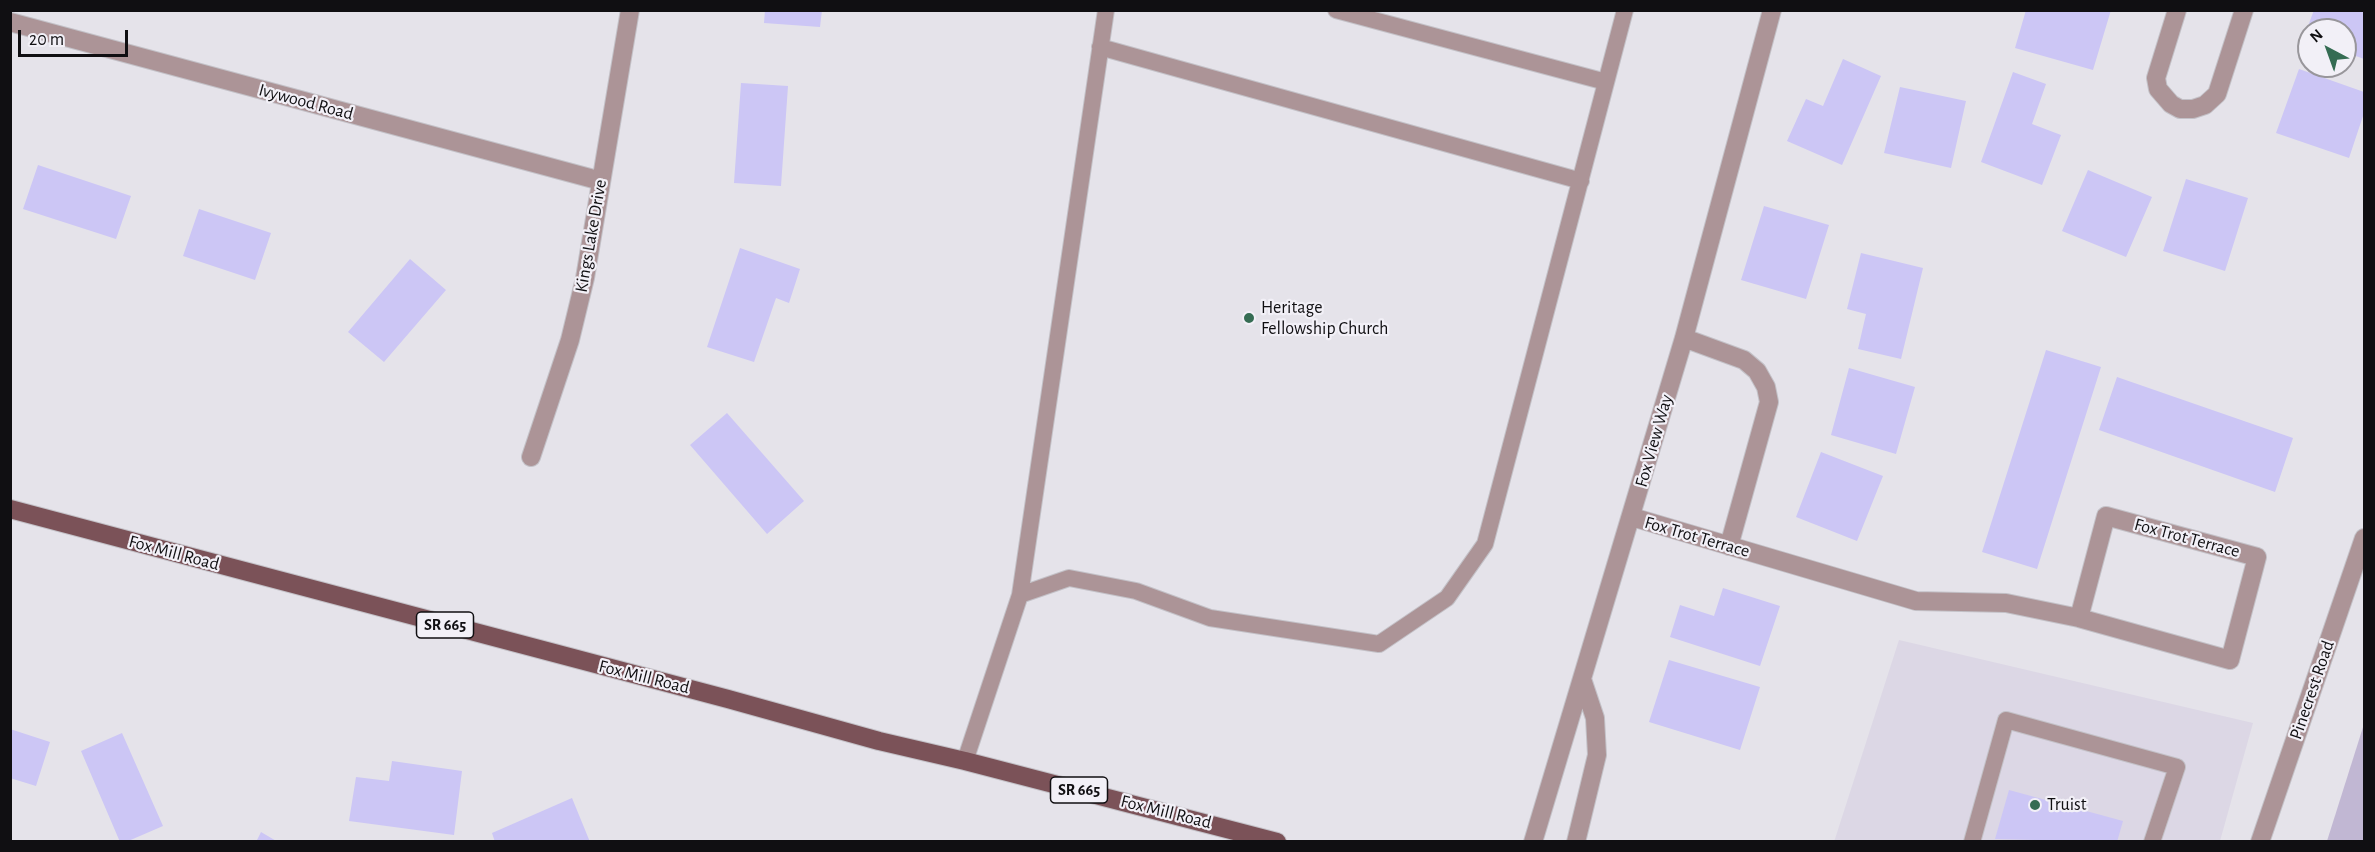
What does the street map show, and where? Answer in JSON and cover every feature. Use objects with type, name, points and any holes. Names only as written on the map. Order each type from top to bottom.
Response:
[{"type":"main road","name":"Fox Mill Road","points":[[10,509],[879,741],[964,760],[1277,842]]},
{"type":"street","name":"Kings Lake Drive","points":[[531,457],[575,319],[585,278],[630,10]]},
{"type":"street","name":"Fox View Way","points":[[1533,842],[1583,682],[1684,338],[1772,10]]},
{"type":"street","points":[[2177,10],[2156,78],[2158,90],[2171,104],[2180,109],[2193,109],[2205,105],[2217,94],[2244,10]]},
{"type":"street","name":"Ivywood Road","points":[[10,22],[601,182]]},
{"type":"street","points":[[1684,338],[1744,360],[1757,371],[1766,387],[1769,402],[1728,546]]},
{"type":"street","name":"Fox Trot Terrace","points":[[1632,517],[1916,601],[2006,603],[2079,618],[2230,660],[2257,558],[2106,516],[2079,618]]},
{"type":"street","name":"Pinecrest Road","points":[[2260,842],[2364,537]]},
{"type":"street","points":[[1576,842],[1591,788],[1597,755],[1595,718],[1583,682]]},
{"type":"lane","points":[[964,760],[1020,595],[1106,10]]},
{"type":"lane","points":[[1336,10],[1606,82]]},
{"type":"lane","points":[[1020,595],[1069,578],[1136,591],[1210,618],[1379,644],[1448,598],[1485,544],[1625,10]]},
{"type":"lane","points":[[1100,47],[1581,181]]},
{"type":"lane","points":[[1972,842],[2006,720],[2177,767],[2152,842]]},
{"type":"shaded area","points":[[1899,640],[2253,723],[2220,841],[1834,842]]},
{"type":"shaded area","points":[[2364,724],[2364,841],[2327,841]]},
{"type":"building","points":[[765,10],[822,10],[820,27],[764,23]]},
{"type":"building","points":[[2026,10],[2111,10],[2093,70],[2015,48]]},
{"type":"building","points":[[2314,10],[2364,10],[2364,59],[2357,56],[2357,18],[2311,18]]},
{"type":"building","points":[[1843,59],[1881,76],[1842,165],[1787,141],[1806,99],[1823,106]]},
{"type":"building","points":[[2013,72],[2046,84],[2032,124],[2061,135],[2042,185],[1981,162]]},
{"type":"building","points":[[2297,75],[2297,78],[2324,78],[2364,92],[2364,113],[2349,158],[2276,133]]},
{"type":"building","points":[[741,83],[788,86],[781,186],[734,183]]},
{"type":"building","points":[[1900,87],[1966,101],[1951,168],[1884,153]]},
{"type":"building","points":[[38,165],[131,196],[116,239],[23,209]]},
{"type":"building","points":[[2088,170],[2152,197],[2126,257],[2062,231]]},
{"type":"building","points":[[2186,179],[2248,198],[2225,271],[2163,251]]},
{"type":"building","points":[[1764,206],[1829,225],[1806,299],[1741,280]]},
{"type":"building","points":[[199,209],[271,233],[255,280],[183,256]]},
{"type":"building","points":[[740,248],[800,269],[789,303],[776,298],[754,362],[707,347]]},
{"type":"building","points":[[1861,253],[1923,268],[1901,359],[1858,349],[1866,314],[1847,309]]},
{"type":"building","points":[[410,259],[446,290],[384,362],[348,332]]},
{"type":"building","points":[[2046,350],[2101,367],[2037,569],[1982,552]]},
{"type":"building","points":[[1849,368],[1915,387],[1896,454],[1831,435]]},
{"type":"building","points":[[2117,377],[2293,438],[2275,492],[2099,430]]},
{"type":"building","points":[[727,413],[804,501],[767,534],[690,445]]},
{"type":"building","points":[[1821,452],[1883,476],[1857,541],[1796,517]]},
{"type":"building","points":[[1723,588],[1780,606],[1760,666],[1670,637],[1680,605],[1714,616]]},
{"type":"building","points":[[1669,660],[1760,687],[1740,750],[1649,722]]},
{"type":"building","points":[[10,729],[50,742],[36,786],[10,778]]},
{"type":"building","points":[[122,733],[163,826],[126,842],[120,842],[81,751]]},
{"type":"building","points":[[392,761],[462,771],[454,835],[349,821],[356,777],[389,781]]},
{"type":"building","name":"Truist","points":[[2009,790],[2123,821],[2117,842],[1995,839]]},
{"type":"building","points":[[572,798],[590,842],[495,842],[492,833]]},
{"type":"building","points":[[261,832],[278,842],[256,842]]},
{"type":"place","name":"Heritage Fellowship Church","points":[[1249,318]]},
{"type":"place","name":"Truist","points":[[2035,805]]}]
